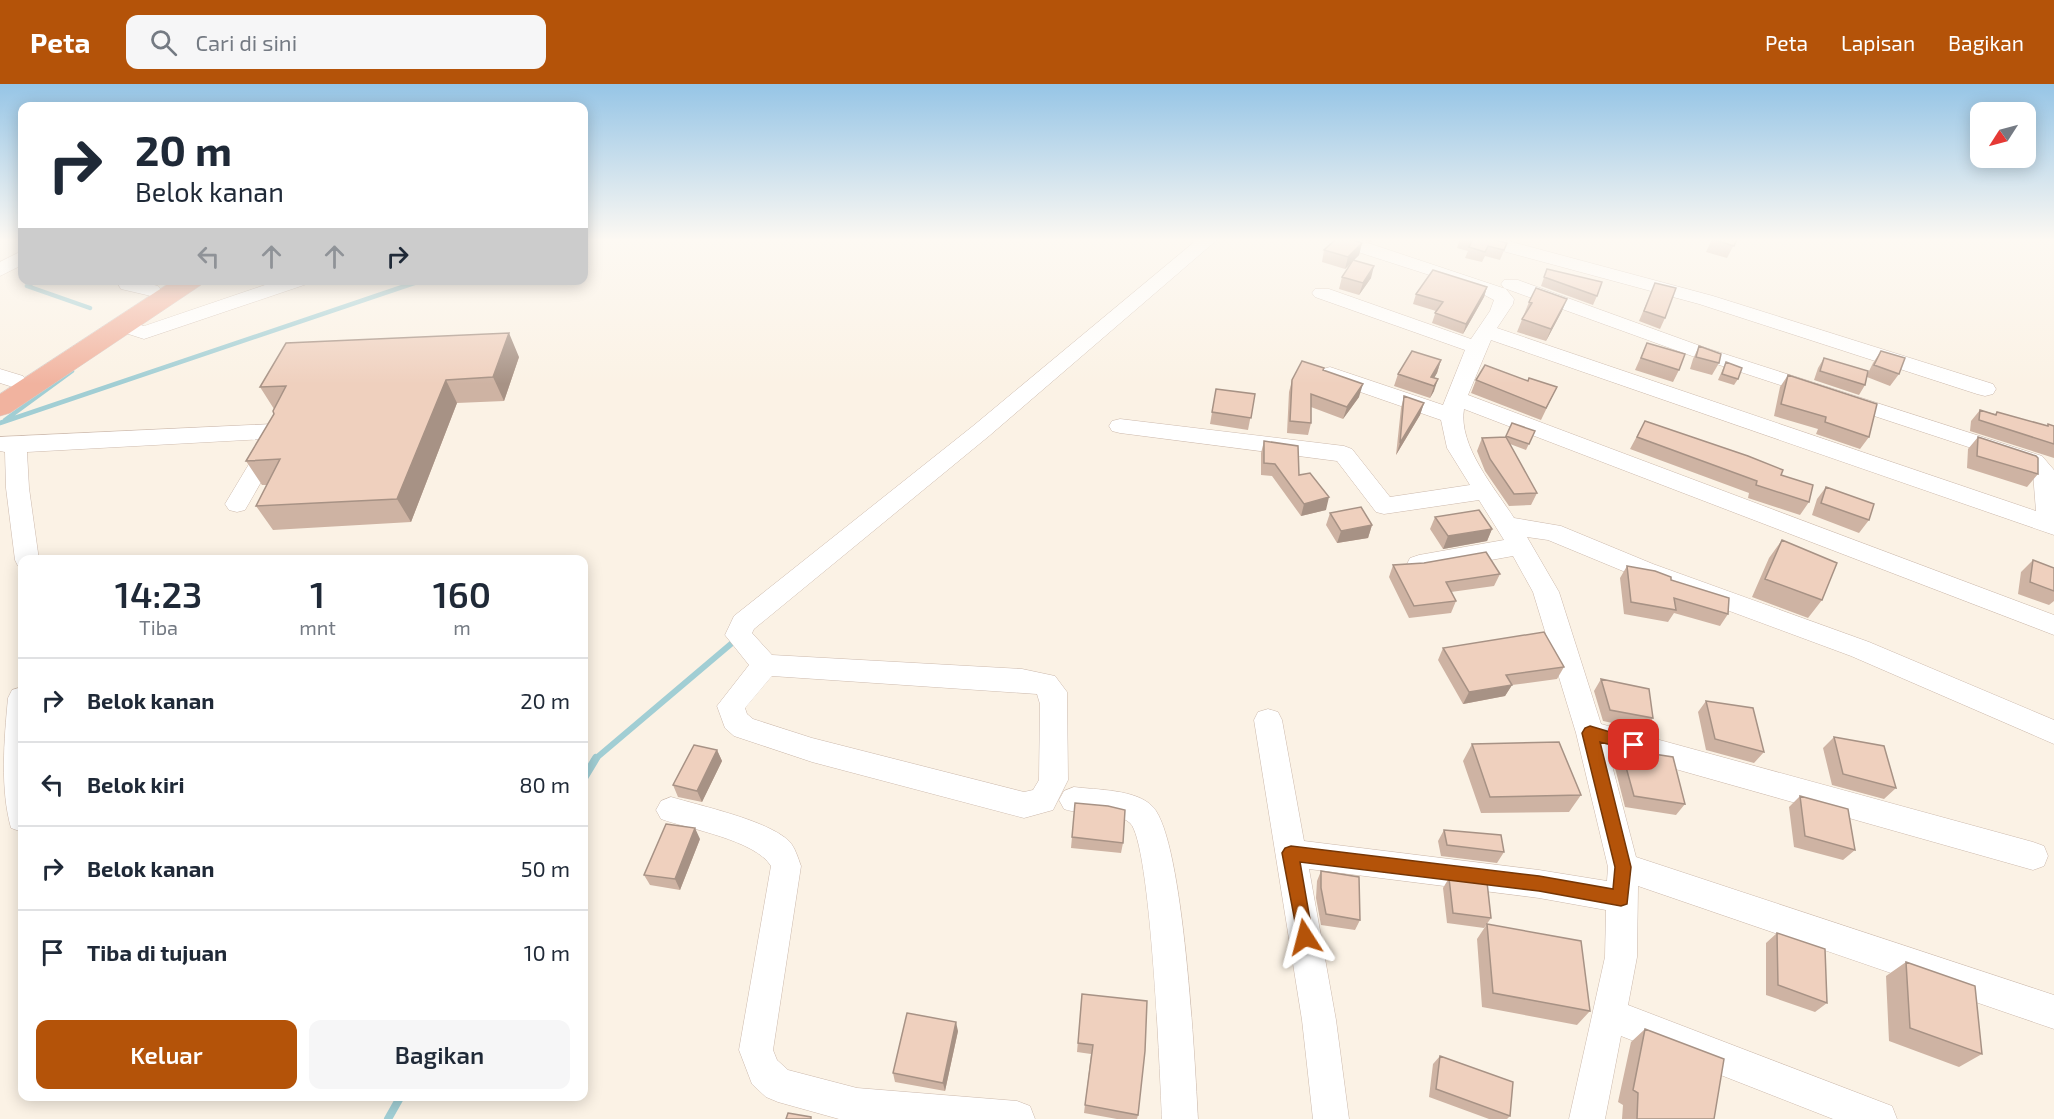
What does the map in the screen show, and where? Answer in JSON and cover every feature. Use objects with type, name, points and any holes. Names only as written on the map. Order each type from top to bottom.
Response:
[{"type":"highway","points":[[4,392],[155,287]]},
{"type":"highway","points":[[4,392],[133,330],[183,287]]},
{"type":"street","points":[[133,330],[276,287]]},
{"type":"street","points":[[762,662],[731,706],[735,720],[744,728],[812,750],[1024,805],[1043,801],[1053,780],[1053,692],[1045,684],[1022,680],[762,662],[744,644],[738,635],[738,630],[743,623],[981,431],[1152,287]]},
{"type":"street","points":[[1322,293],[1481,340],[2052,525],[2044,473],[2034,461],[1499,287]]},
{"type":"street","points":[[1667,287],[1986,389]]},
{"type":"street","points":[[1505,289],[1502,309],[1481,340],[1454,407],[1458,448],[1514,535],[1546,592],[1590,733],[1622,883],[1621,957],[1587,1119]]},
{"type":"street","points":[[133,330],[153,338],[165,339],[250,316]]},
{"type":"street","points":[[1311,367],[1454,407],[2054,625]]},
{"type":"street","points":[[1120,426],[1344,454],[1384,507],[1484,491]]},
{"type":"street","points":[[27,555],[15,472],[8,445],[274,431],[276,437],[237,504]]},
{"type":"street","points":[[1419,564],[1514,535],[1552,532],[1644,570],[1860,649],[2054,732]]},
{"type":"street","points":[[18,715],[9,752],[18,810]]},
{"type":"street","points":[[1268,720],[1319,1020],[1331,1119]]},
{"type":"street","points":[[1590,733],[2033,856]]},
{"type":"street","points":[[1074,800],[1133,808],[1150,824],[1160,876],[1176,1037],[1180,1119]]},
{"type":"street","points":[[671,810],[734,830],[775,848],[783,857],[786,866],[756,1050],[764,1072],[778,1085],[857,1106],[1017,1119]]},
{"type":"street","points":[[1291,853],[1539,884],[1622,883],[2054,1012]]},
{"type":"street","points":[[1608,1014],[1879,1119]]},
{"type":"building","points":[[1421,287],[1487,287],[1466,324],[1435,313],[1443,302],[1416,294]]},
{"type":"building","points":[[1573,287],[1600,287],[1597,296]]},
{"type":"building","points":[[1653,287],[1676,288],[1665,318],[1644,311]]},
{"type":"building","points":[[1536,288],[1567,299],[1551,329],[1522,319],[1532,303],[1529,302]]},
{"type":"building","points":[[509,333],[493,377],[446,380],[397,499],[256,506],[280,459],[246,461],[274,414],[273,411],[286,386],[260,387],[286,343]]},
{"type":"building","points":[[1647,343],[1685,354],[1679,370],[1641,358]]},
{"type":"building","points":[[1699,346],[1721,354],[1719,363],[1696,357]]},
{"type":"building","points":[[1412,351],[1441,360],[1431,377],[1438,379],[1434,386],[1398,374]]},
{"type":"building","points":[[1881,351],[1905,358],[1899,374],[1874,365]]},
{"type":"building","points":[[1824,358],[1868,371],[1865,385],[1820,371]]},
{"type":"building","points":[[1302,361],[1363,384],[1347,407],[1311,394],[1311,423],[1290,421],[1292,380]]},
{"type":"building","points":[[1726,362],[1742,368],[1738,379],[1722,374]]},
{"type":"building","points":[[1485,365],[1528,381],[1529,378],[1557,387],[1546,408],[1476,380]]},
{"type":"building","points":[[1788,375],[1877,404],[1869,437],[1825,422],[1826,417],[1781,404]]},
{"type":"building","points":[[1216,389],[1255,394],[1251,418],[1212,412]]},
{"type":"building","points":[[1404,396],[1424,403],[1400,443]]},
{"type":"building","points":[[1980,410],[2054,426],[2054,444],[1979,420]]},
{"type":"building","points":[[1645,421],[1783,470],[1781,475],[1813,485],[1809,502],[1756,485],[1757,481],[1637,437]]},
{"type":"building","points":[[1512,423],[1535,431],[1529,444],[1506,436]]},
{"type":"building","points":[[1506,437],[1537,493],[1514,494],[1490,459],[1482,438]]},
{"type":"building","points":[[1978,437],[2036,456],[2038,474],[1977,456]]},
{"type":"building","points":[[1264,441],[1298,446],[1299,475],[1310,473],[1329,497],[1304,504],[1275,464],[1264,463]]},
{"type":"building","points":[[1826,487],[1874,504],[1869,520],[1821,503]]},
{"type":"building","points":[[1361,507],[1372,525],[1341,531],[1330,513]]},
{"type":"building","points":[[1479,510],[1492,529],[1448,536],[1435,517]]},
{"type":"building","points":[[1782,540],[1837,563],[1822,600],[1765,579]]},
{"type":"building","points":[[1486,552],[1500,574],[1446,582],[1456,601],[1414,606],[1393,565],[1424,563]]},
{"type":"building","points":[[2033,560],[2054,568],[2054,591],[2030,582]]},
{"type":"building","points":[[1627,566],[1655,571],[1671,577],[1671,580],[1729,598],[1728,614],[1674,598],[1676,610],[1631,602]]},
{"type":"building","points":[[1544,632],[1564,667],[1506,675],[1512,685],[1469,692],[1443,648]]},
{"type":"building","points":[[1601,679],[1649,689],[1653,718],[1610,710]]},
{"type":"building","points":[[1706,701],[1753,708],[1764,752],[1715,739]]},
{"type":"building","points":[[1834,737],[1884,746],[1896,788],[1843,774]]},
{"type":"building","points":[[1559,742],[1581,795],[1490,797],[1472,744]]},
{"type":"building","points":[[694,745],[717,750],[697,791],[673,785]]},
{"type":"building","points":[[1621,749],[1673,757],[1685,804],[1634,796]]},
{"type":"building","points":[[1800,796],[1848,809],[1855,850],[1805,836]]},
{"type":"building","points":[[1075,803],[1125,810],[1123,843],[1072,837]]},
{"type":"building","points":[[666,824],[695,828],[675,879],[644,875]]},
{"type":"building","points":[[1444,830],[1501,835],[1504,852],[1447,845]]},
{"type":"building","points":[[1321,871],[1359,877],[1360,920],[1326,914],[1321,888]]},
{"type":"building","points":[[1449,878],[1487,882],[1491,918],[1453,913]]},
{"type":"building","points":[[1487,924],[1581,941],[1590,1011],[1493,993]]},
{"type":"building","points":[[1777,933],[1825,949],[1827,1003],[1778,985]]},
{"type":"building","points":[[1906,962],[1975,986],[1982,1054],[1910,1028]]},
{"type":"building","points":[[1082,994],[1147,1001],[1145,1051],[1138,1115],[1085,1105],[1093,1045],[1078,1043]]},
{"type":"building","points":[[907,1013],[956,1022],[943,1083],[893,1073]]},
{"type":"building","points":[[1645,1029],[1724,1059],[1714,1119],[1637,1119],[1638,1093],[1633,1090]]},
{"type":"building","points":[[1440,1056],[1513,1082],[1510,1116],[1436,1089]]},
{"type":"building","points":[[788,1113],[811,1117],[811,1119],[786,1119]]},
{"type":"waterway","points":[[31,287],[90,308]]},
{"type":"waterway","points":[[0,423],[401,287]]},
{"type":"waterway","points":[[5,420],[72,371]]},
{"type":"waterway","points":[[596,759],[738,638]]},
{"type":"waterway","points":[[588,771],[596,759]]},
{"type":"waterway","points":[[388,1119],[398,1101]]},
{"type":"route","points":[[1305,937],[1291,853],[1539,884],[1621,898],[1623,867],[1590,733],[1634,745]]}]
